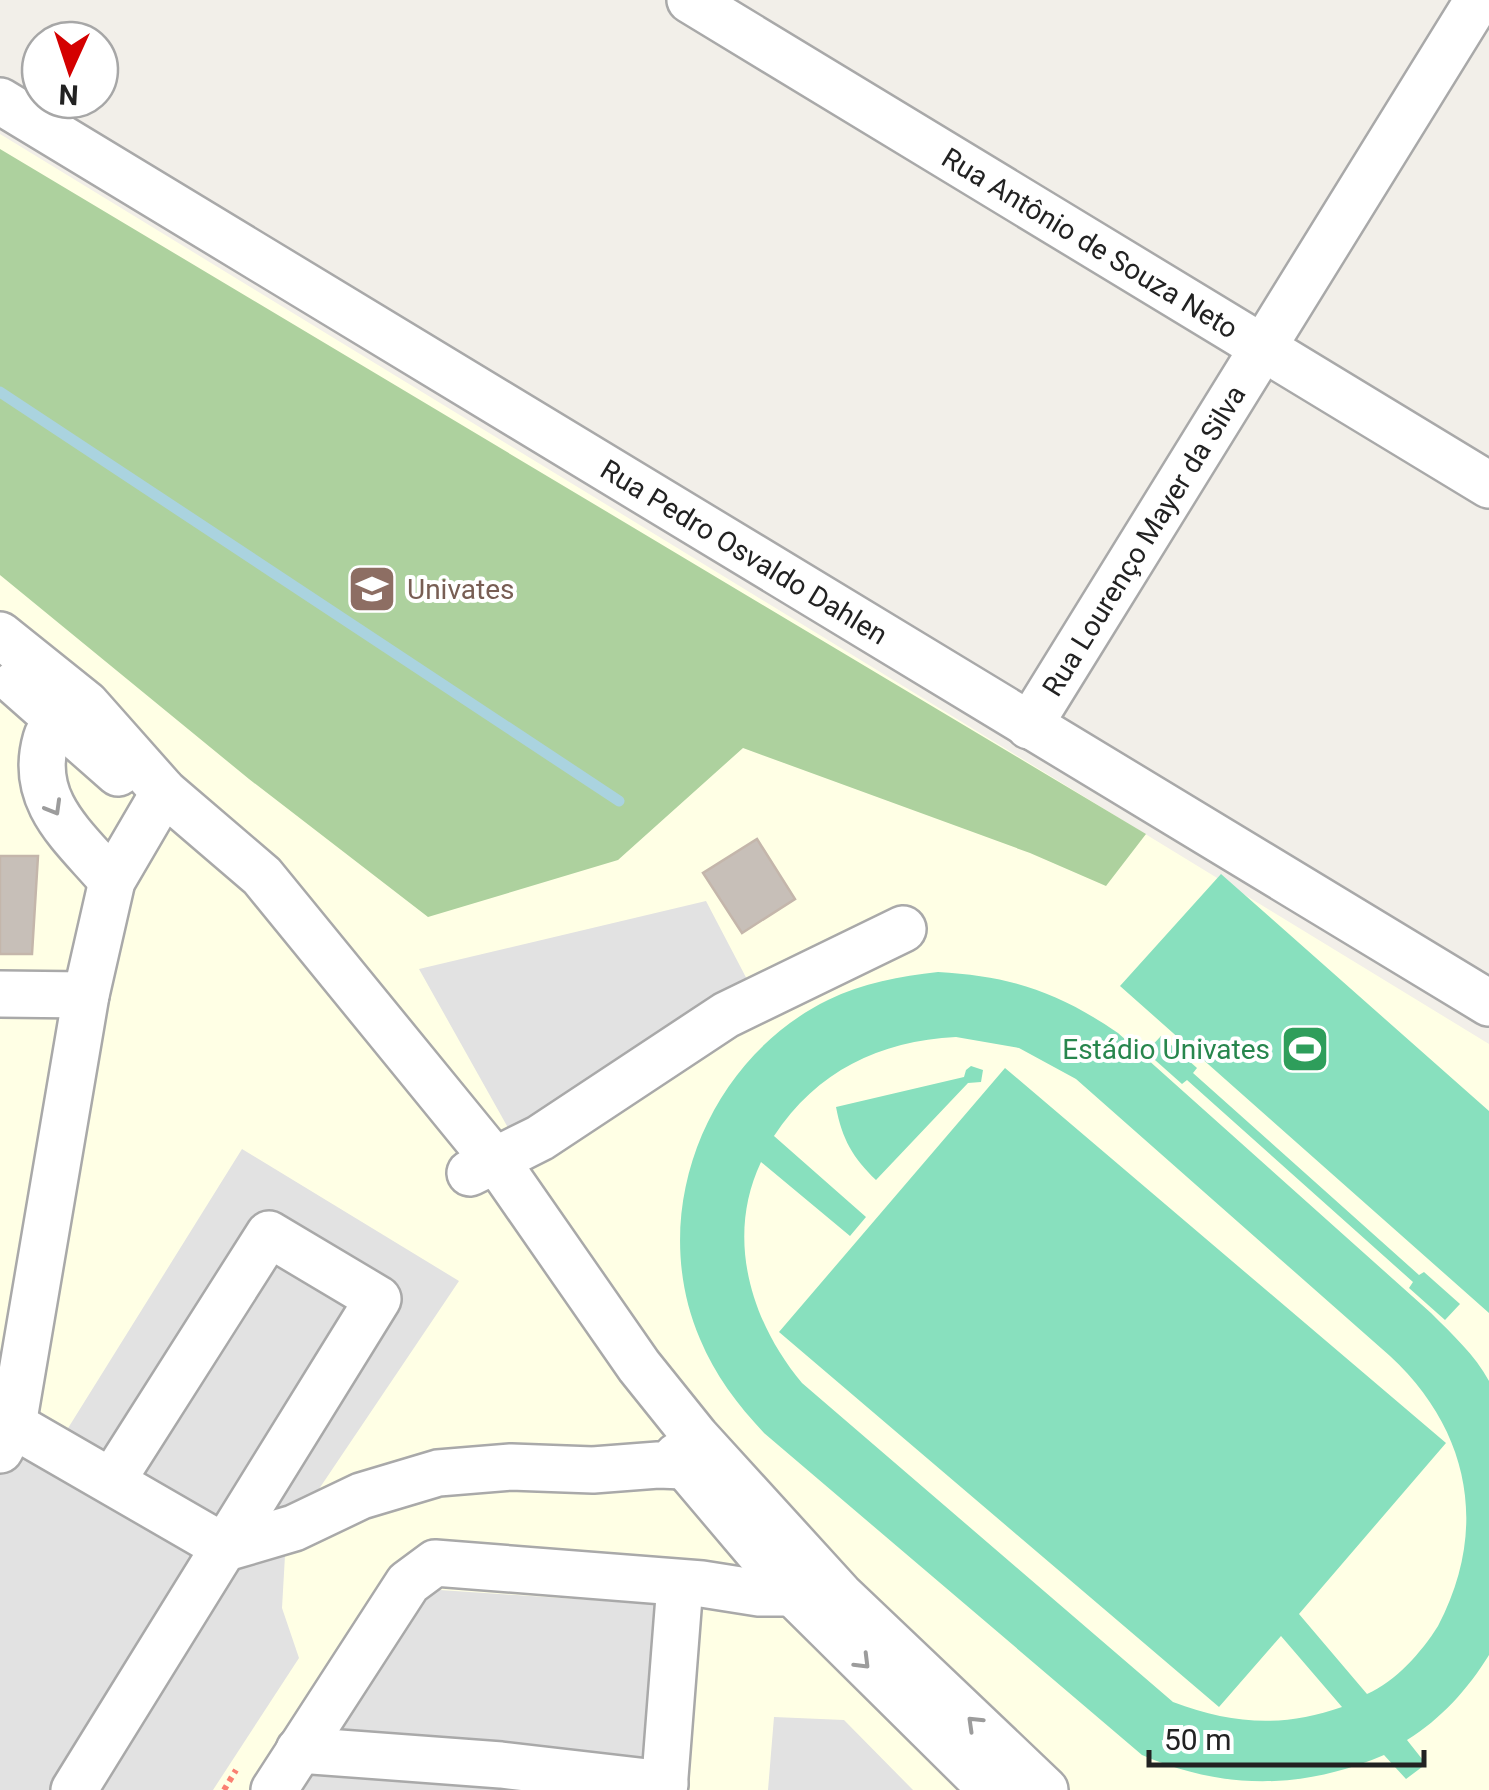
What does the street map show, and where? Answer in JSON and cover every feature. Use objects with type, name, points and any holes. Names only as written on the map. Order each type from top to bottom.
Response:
[{"type":"street","name":"Rua Antônio de Souza Neto","points":[[690,0],[1489,485]]},
{"type":"street","name":"Rua Lourenço Mayer da Silva","points":[[1029,726],[1478,0]]},
{"type":"street","name":"Rua Pedro Osvaldo Dahlen","points":[[0,101],[1489,1004]]},
{"type":"street","points":[[0,634],[106,723],[161,799]]},
{"type":"street","points":[[0,668],[58,722],[262,876],[482,1168],[696,1437],[840,1595],[1045,1790]]},
{"type":"street","points":[[106,723],[76,718],[58,722],[48,731],[42,755],[44,791],[68,834],[112,881]]},
{"type":"street","points":[[161,799],[112,881],[86,994],[7,1438],[112,1480],[226,1548],[294,1528],[360,1496],[438,1472],[511,1466],[593,1470],[679,1491],[695,1480]]},
{"type":"street","points":[[482,1168],[540,1138],[726,1015],[902,929]]},
{"type":"street","points":[[0,994],[86,994]]},
{"type":"street","points":[[482,1168],[695,1480],[783,1581],[992,1790]]},
{"type":"street","points":[[74,1790],[378,1299],[270,1234],[112,1480]]},
{"type":"street","points":[[695,1480],[776,1522]]},
{"type":"street","points":[[274,1790],[408,1583],[434,1564],[691,1584],[783,1581],[800,1573],[840,1595]]},
{"type":"street","points":[[299,1750],[501,1765],[665,1787],[691,1584]]},
{"type":"path","points":[[224,1790],[244,1756]]},
{"type":"shaded area","name":"Univates","points":[[0,134],[1489,1044],[1489,1790],[0,1790]]},
{"type":"shaded area","points":[[706,901],[751,987],[516,1142],[419,969]]},
{"type":"shaded area","points":[[242,1149],[459,1281],[286,1538],[282,1608],[299,1658],[213,1790],[0,1790],[0,1416],[65,1433]]},
{"type":"shaded area","points":[[425,1589],[681,1606],[674,1790],[289,1790]]},
{"type":"shaded area","points":[[774,1717],[844,1720],[913,1790],[768,1790]]},
{"type":"green space","points":[[0,149],[1146,834],[1106,886],[1030,853],[743,748],[618,860],[428,917],[249,779],[0,575]]},
{"type":"green space","name":"Estádio Univates","points":[[1221,874],[1489,1111],[1489,1313],[1120,986]]},
{"type":"green space","points":[[938,972],[988,977],[1033,989],[1075,1007],[1118,1033],[1431,1313],[1463,1345],[1489,1381],[1489,1655],[1453,1702],[1407,1740],[1426,1764],[1406,1779],[1384,1755],[1323,1775],[1263,1781],[1203,1775],[1142,1755],[764,1433],[720,1377],[700,1339],[685,1291],[680,1241],[685,1192],[698,1145],[720,1100],[749,1061],[785,1027],[828,1000],[868,985]],"holes":[[[956,1037],[1019,1048],[1076,1079],[1390,1356],[1438,1416],[1454,1448],[1463,1482],[1466,1517],[1454,1590],[1424,1646],[1388,1682],[1367,1694],[1299,1614],[1446,1443],[1005,1068],[779,1332],[1219,1707],[1281,1636],[1342,1707],[1299,1718],[1257,1721],[1216,1715],[1173,1702],[802,1383],[769,1333],[757,1306],[745,1249],[750,1191],[761,1162],[850,1236],[866,1217],[774,1136],[791,1113],[830,1077],[901,1045]]]},
{"type":"green space","points":[[1161,1036],[1197,1068],[1193,1073],[1419,1275],[1424,1272],[1460,1304],[1445,1320],[1409,1288],[1413,1282],[1187,1080],[1182,1084],[1146,1052]]},
{"type":"green space","points":[[971,1066],[983,1070],[981,1082],[968,1083],[876,1180],[850,1147],[836,1107],[964,1077]]},
{"type":"building","points":[[757,839],[795,899],[742,933],[703,873]]},
{"type":"building","points":[[0,856],[38,856],[32,954],[0,954]]},
{"type":"waterway","points":[[0,392],[619,801]]},
{"type":"place","name":"Univates","points":[[372,589]]},
{"type":"place","name":"Estádio Univates","points":[[1305,1049]]}]
